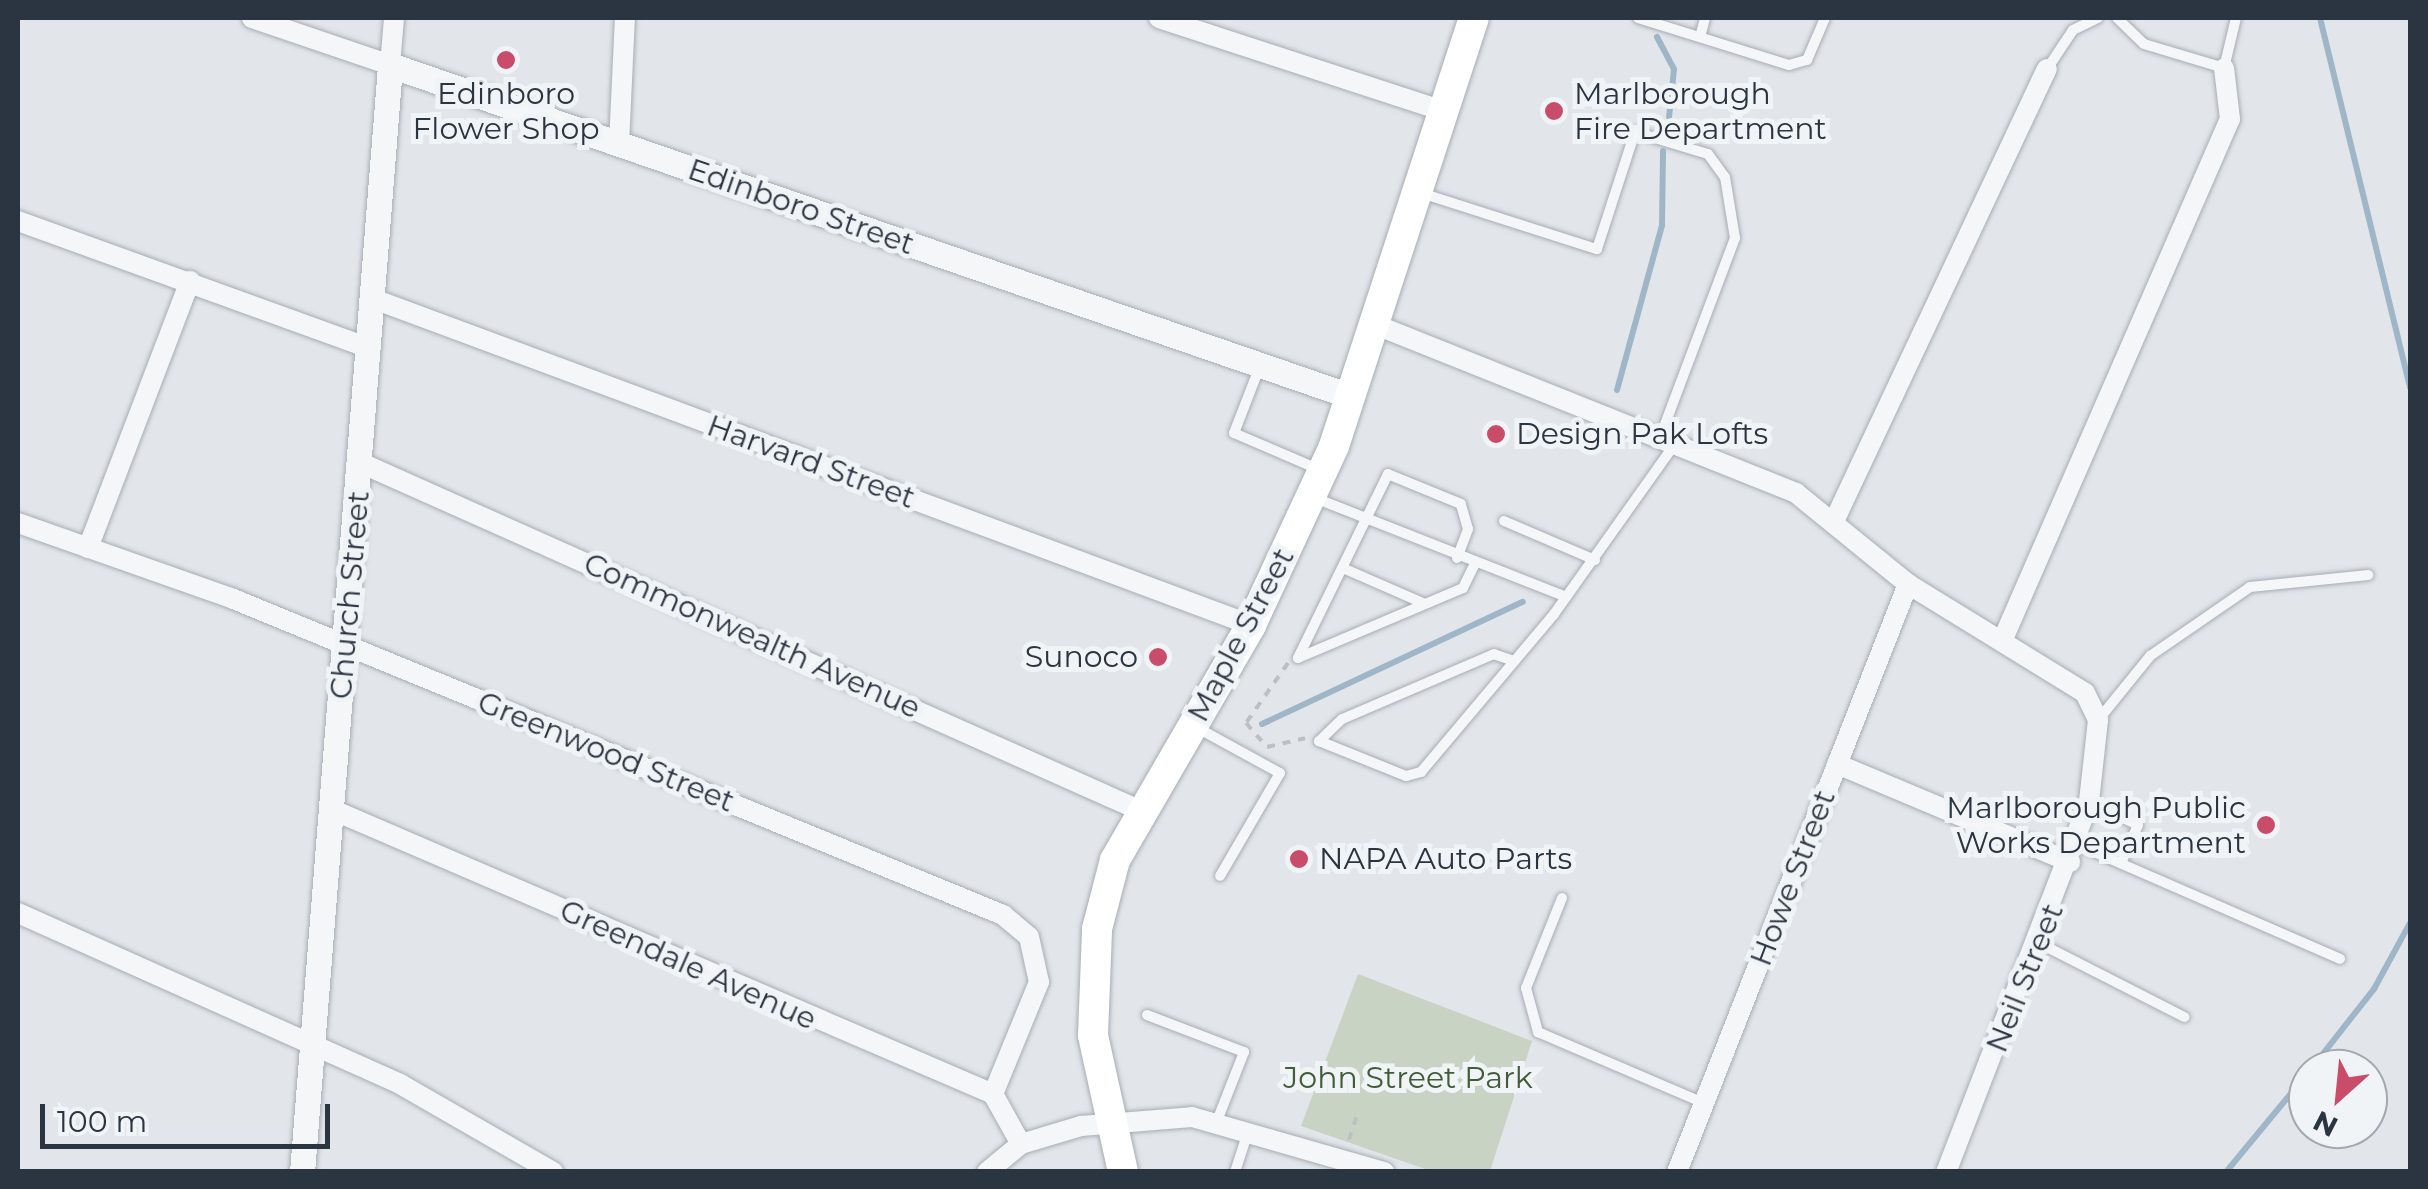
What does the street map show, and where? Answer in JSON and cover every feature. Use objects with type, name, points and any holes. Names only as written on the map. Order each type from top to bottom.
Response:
[{"type":"main road","name":"Maple Street","points":[[1122,1172],[1110,1124],[1092,972],[1115,860],[1251,625],[1318,484],[1474,18]]},
{"type":"street","name":"Edinboro Street","points":[[252,18],[1350,396]]},
{"type":"street","name":"Church Street","points":[[302,1172],[315,1049],[394,18]]},
{"type":"street","points":[[618,144],[625,18]]},
{"type":"street","points":[[1160,18],[1443,112]]},
{"type":"street","points":[[2003,639],[2230,119],[2224,68]]},
{"type":"street","points":[[1836,517],[2047,69]]},
{"type":"street","points":[[18,221],[367,347]]},
{"type":"street","points":[[88,548],[190,281]]},
{"type":"street","name":"Harvard Street","points":[[370,298],[1251,625]]},
{"type":"street","points":[[1372,322],[1669,438],[1836,517],[1908,584],[2085,693],[2098,720]]},
{"type":"street","name":"Commonwealth Avenue","points":[[361,463],[1141,811]]},
{"type":"street","name":"Greenwood Street","points":[[18,523],[346,647],[1003,916],[1029,937],[1038,982],[993,1094]]},
{"type":"street","name":"Howe Street","points":[[1676,1172],[1908,584]]},
{"type":"street","name":"Neil Street","points":[[1946,1172],[2041,944],[2073,853],[2089,802],[2098,720]]},
{"type":"street","points":[[1837,764],[2073,853]]},
{"type":"street","name":"Greendale Avenue","points":[[332,810],[993,1094]]},
{"type":"street","points":[[18,913],[400,1084],[553,1172]]},
{"type":"street","points":[[993,1094],[1021,1144]]},
{"type":"street","points":[[987,1172],[1021,1144],[1110,1124],[1216,1121],[1250,1126],[1384,1172]]},
{"type":"lane","points":[[1638,18],[1789,65],[1807,60],[1825,18]]},
{"type":"lane","points":[[1700,37],[1705,18]]},
{"type":"lane","points":[[2047,69],[2073,30],[2098,18]]},
{"type":"lane","points":[[2117,18],[2144,44],[2224,68],[2236,18]]},
{"type":"lane","points":[[1416,191],[1596,249],[1635,132],[1708,154],[1725,176],[1734,238],[1669,438],[1596,560],[1514,661],[1421,772],[1406,776],[1319,741],[1342,719],[1494,654],[1514,661]]},
{"type":"lane","points":[[1260,366],[1234,433],[1369,520],[1474,565],[1537,579],[1566,598]]},
{"type":"lane","points":[[1298,658],[1369,520],[1388,474],[1461,504],[1468,528],[1457,558]]},
{"type":"lane","points":[[1504,521],[1596,560]]},
{"type":"lane","points":[[1298,658],[1422,602],[1463,588],[1474,565]]},
{"type":"lane","points":[[1345,568],[1422,602]]},
{"type":"lane","points":[[2098,720],[2150,656],[2250,587],[2368,575]]},
{"type":"lane","points":[[1193,726],[1280,773],[1220,876]]},
{"type":"lane","points":[[2089,802],[2138,825],[2120,862]]},
{"type":"lane","points":[[2073,853],[2120,862],[2340,959]]},
{"type":"lane","points":[[1562,898],[1526,988],[1538,1032],[1704,1103]]},
{"type":"lane","points":[[2041,944],[2184,1018]]},
{"type":"lane","points":[[1148,1015],[1244,1052],[1216,1121]]},
{"type":"lane","points":[[1236,1172],[1250,1126]]},
{"type":"path","points":[[1298,658],[1280,666],[1246,722],[1267,747],[1293,736],[1319,741]]},
{"type":"path","points":[[1345,1147],[1358,1116]]},
{"type":"green space","name":"John Street Park","points":[[1358,974],[1532,1041],[1490,1171],[1431,1171],[1301,1126]]},
{"type":"waterway","points":[[2320,18],[2410,388]]},
{"type":"waterway","points":[[1657,37],[1674,69],[1669,117]]},
{"type":"waterway","points":[[1617,390],[1662,225],[1663,151]]},
{"type":"waterway","points":[[1262,724],[1523,602]]},
{"type":"waterway","points":[[2327,1049],[2374,989],[2410,923]]},
{"type":"waterway","points":[[2226,1172],[2288,1097]]},
{"type":"place","name":"Edinboro Flower Shop","points":[[506,60]]},
{"type":"place","name":"Marlborough Fire Department","points":[[1554,111]]},
{"type":"place","name":"Design Pak Lofts","points":[[1496,434]]},
{"type":"place","name":"Sunoco","points":[[1158,657]]},
{"type":"place","name":"Marlborough Public Works Department","points":[[2266,825]]},
{"type":"place","name":"NAPA Auto Parts","points":[[1299,859]]}]
